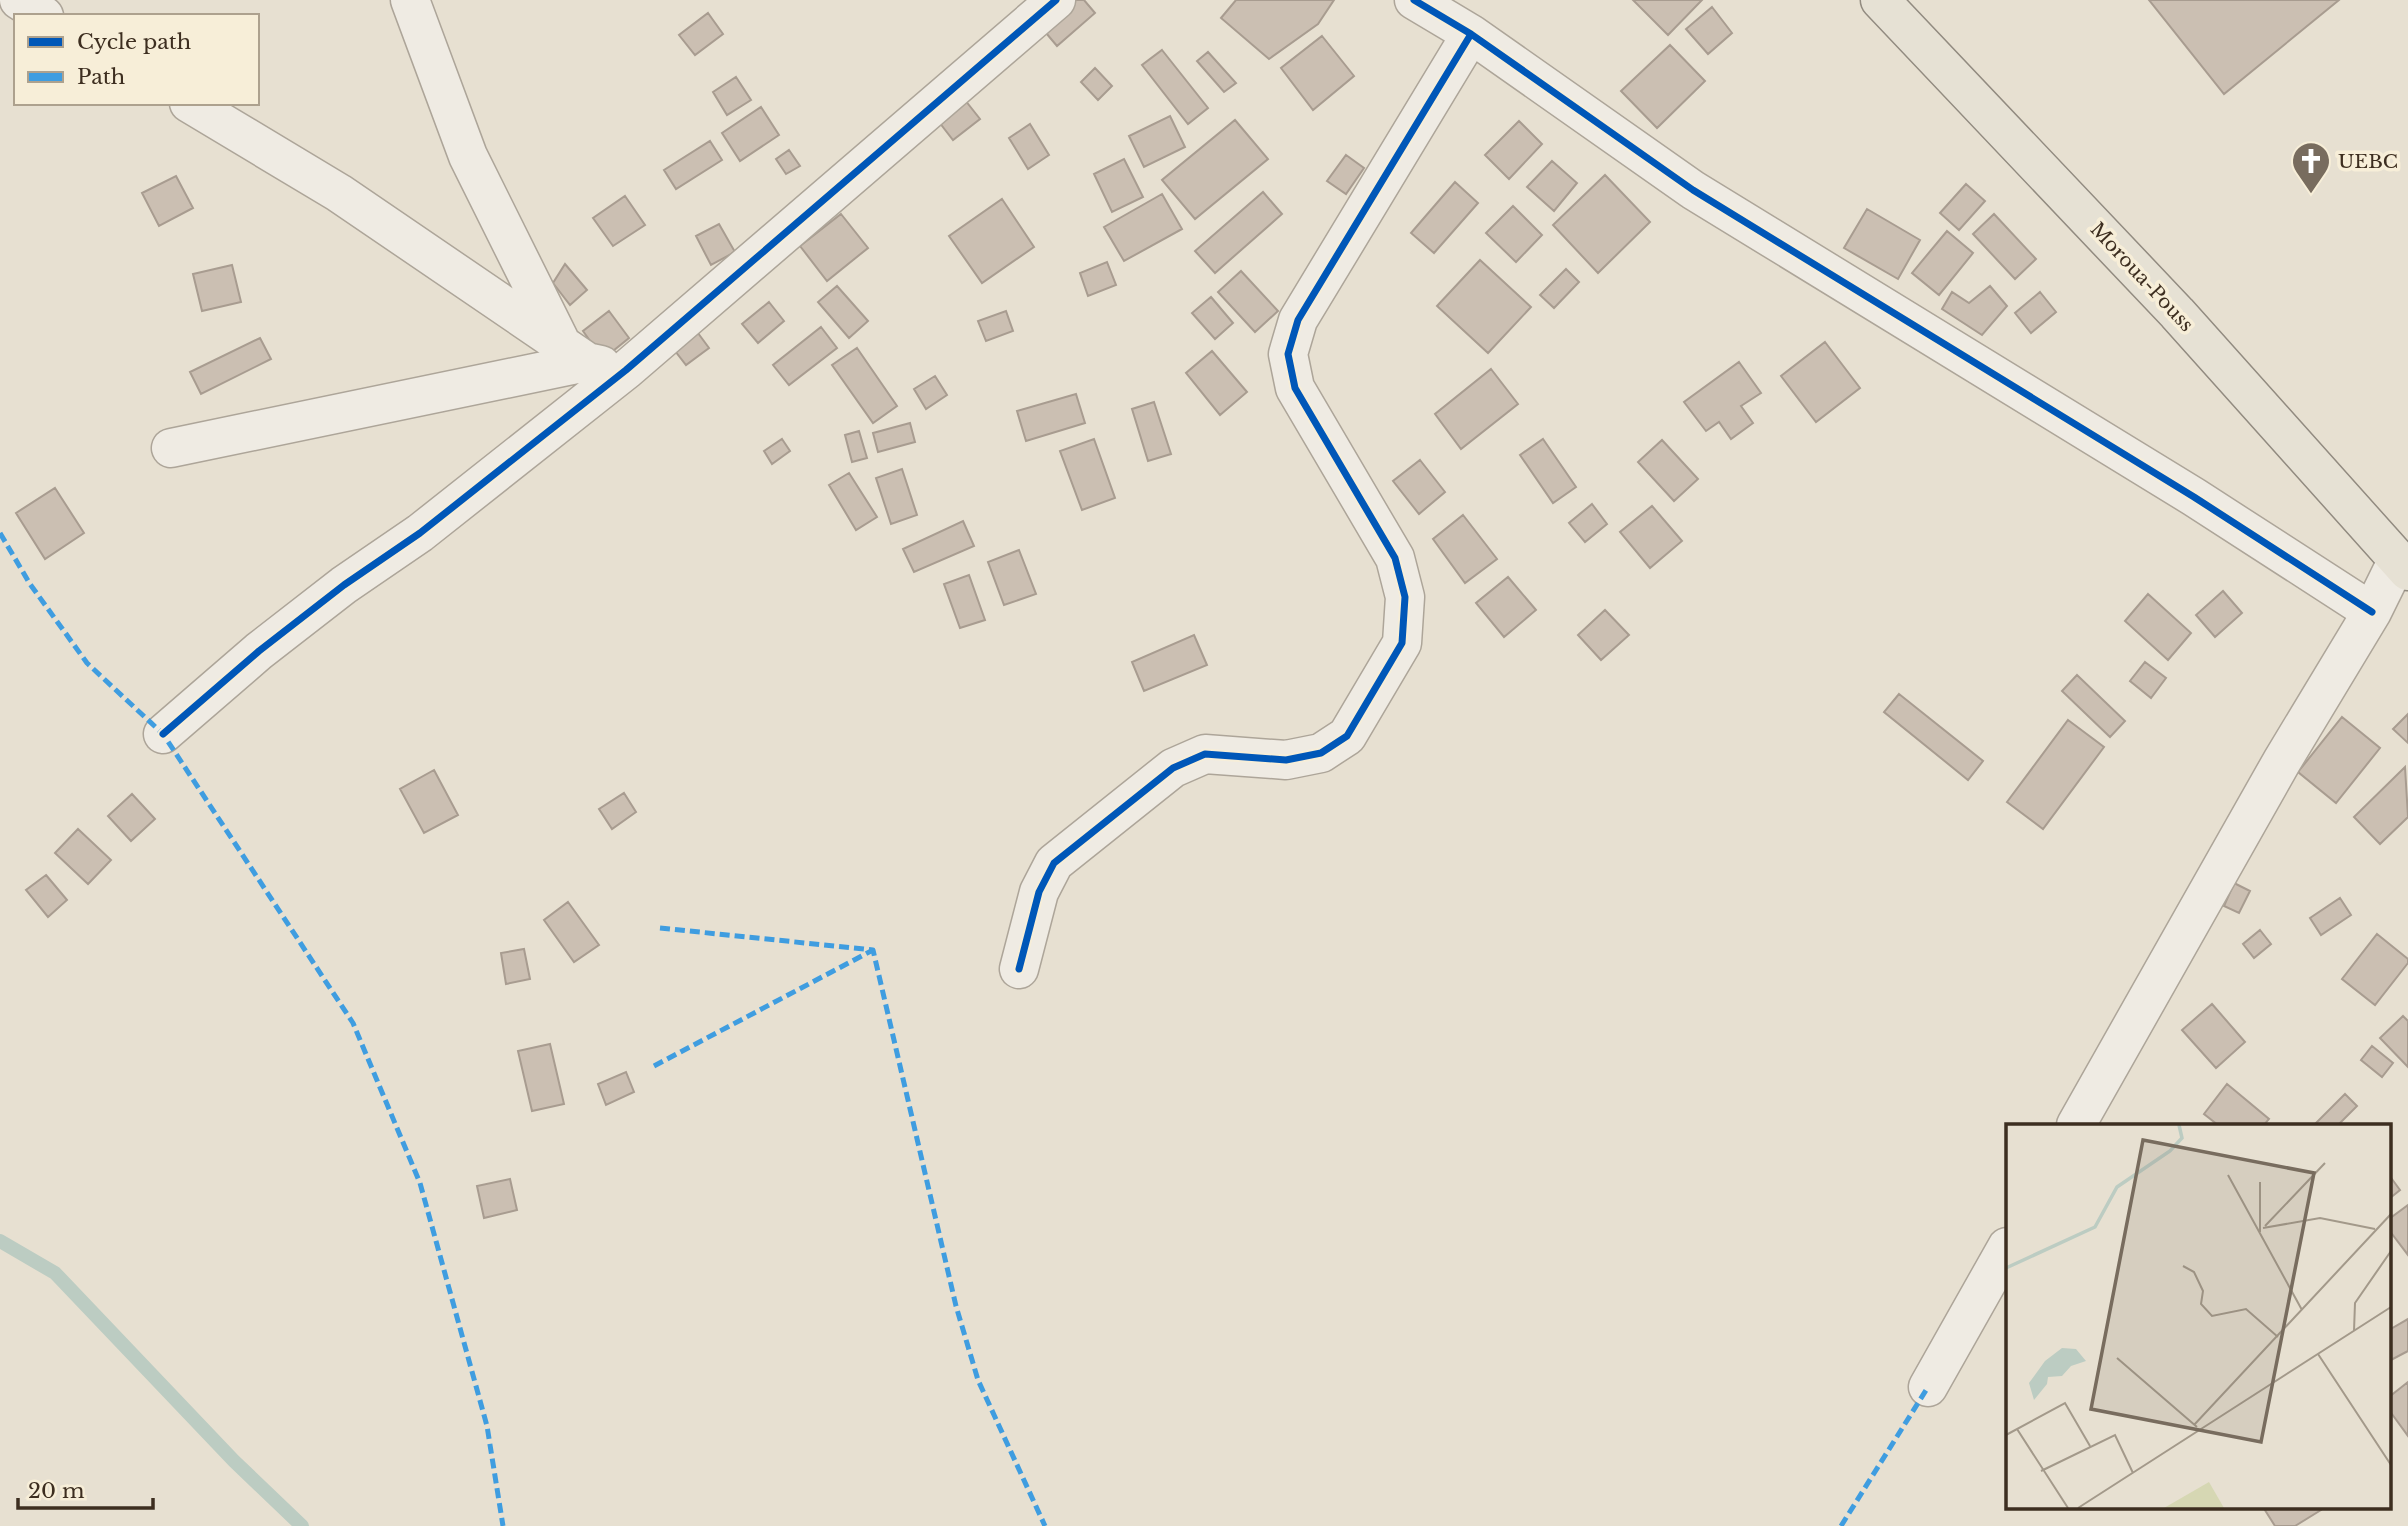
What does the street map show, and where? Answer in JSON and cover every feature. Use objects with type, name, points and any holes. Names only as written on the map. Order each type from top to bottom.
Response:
[{"type":"main road","name":"Moroua-Pouss","points":[[1880,0],[2177,313],[2403,566]]},
{"type":"street","points":[[19,0],[41,14]]},
{"type":"street","points":[[410,0],[468,156],[574,354]]},
{"type":"street","points":[[163,734],[259,651],[344,585],[421,533],[626,370],[1056,0]]},
{"type":"street","points":[[1414,0],[1471,34],[1693,190],[2194,497],[2372,612]]},
{"type":"street","points":[[1019,969],[1039,892],[1054,863],[1173,768],[1205,754],[1286,760],[1321,753],[1347,736],[1402,643],[1405,597],[1395,558],[1295,387],[1288,354],[1298,320],[1471,34]]},
{"type":"street","points":[[192,105],[339,194],[574,354],[626,370]]},
{"type":"street","points":[[171,448],[574,354]]},
{"type":"street","points":[[2077,1124],[2282,761],[2403,566]]},
{"type":"street","points":[[1928,1387],[2006,1249]]},
{"type":"building","points":[[1072,0],[1084,0],[1095,13],[1057,46],[1041,27]]},
{"type":"building","points":[[1236,0],[1334,0],[1318,24],[1269,59],[1221,18]]},
{"type":"building","points":[[1633,0],[1702,0],[1668,35]]},
{"type":"building","points":[[2149,0],[2339,0],[2224,94]]},
{"type":"building","points":[[1712,7],[1732,33],[1708,54],[1686,29]]},
{"type":"building","points":[[708,13],[723,34],[695,55],[679,35]]},
{"type":"building","points":[[1322,36],[1354,76],[1313,110],[1281,68]]},
{"type":"building","points":[[1670,45],[1705,81],[1657,128],[1621,91]]},
{"type":"building","points":[[1162,50],[1208,108],[1188,124],[1142,65]]},
{"type":"building","points":[[1208,52],[1236,83],[1224,92],[1197,61]]},
{"type":"building","points":[[1095,68],[1112,86],[1098,100],[1081,82]]},
{"type":"building","points":[[736,77],[751,100],[727,115],[713,92]]},
{"type":"building","points":[[965,100],[980,119],[953,140],[939,122]]},
{"type":"building","points":[[761,107],[779,135],[740,161],[722,133]]},
{"type":"building","points":[[1170,116],[1185,147],[1144,167],[1129,136]]},
{"type":"building","points":[[1235,120],[1268,159],[1195,219],[1162,180]]},
{"type":"building","points":[[1519,121],[1542,144],[1509,179],[1485,155]]},
{"type":"building","points":[[1030,124],[1049,155],[1028,169],[1009,138]]},
{"type":"building","points":[[710,141],[722,160],[676,189],[664,170]]},
{"type":"building","points":[[789,150],[800,166],[786,174],[776,159]]},
{"type":"building","points":[[1346,155],[1364,168],[1346,194],[1327,181]]},
{"type":"building","points":[[1124,159],[1143,197],[1112,212],[1094,174]]},
{"type":"building","points":[[1552,161],[1577,183],[1554,211],[1527,187]]},
{"type":"building","points":[[1605,175],[1650,222],[1598,273],[1553,225]]},
{"type":"building","points":[[176,176],[193,208],[159,226],[142,193]]},
{"type":"building","points":[[1455,182],[1478,203],[1434,253],[1411,233]]},
{"type":"building","points":[[1966,184],[1985,201],[1959,230],[1940,213]]},
{"type":"building","points":[[1263,192],[1282,214],[1215,273],[1195,251]]},
{"type":"building","points":[[1162,194],[1182,229],[1124,261],[1104,227]]},
{"type":"building","points":[[625,196],[645,225],[613,246],[593,218]]},
{"type":"building","points":[[1002,199],[1034,247],[982,283],[949,236]]},
{"type":"building","points":[[1513,206],[1542,235],[1516,262],[1486,233]]},
{"type":"building","points":[[1867,209],[1920,240],[1898,279],[1844,248]]},
{"type":"building","points":[[841,214],[868,248],[827,281],[800,246]]},
{"type":"building","points":[[1994,214],[2036,259],[2015,279],[1973,234]]},
{"type":"building","points":[[719,224],[735,252],[711,265],[696,236]]},
{"type":"building","points":[[1947,231],[1973,253],[1939,295],[1912,273]]},
{"type":"building","points":[[1480,260],[1531,307],[1488,353],[1437,306]]},
{"type":"building","points":[[1107,262],[1116,285],[1088,296],[1080,273]]},
{"type":"building","points":[[565,264],[587,290],[570,305],[553,283]]},
{"type":"building","points":[[232,265],[241,302],[202,311],[193,274]]},
{"type":"building","points":[[1566,269],[1579,282],[1554,308],[1540,295]]},
{"type":"building","points":[[1241,271],[1278,311],[1255,332],[1218,292]]},
{"type":"building","points":[[837,286],[868,321],[849,338],[818,302]]},
{"type":"building","points":[[1990,286],[2007,306],[1982,335],[1942,309],[1952,292],[1969,303]]},
{"type":"building","points":[[2040,292],[2056,312],[2031,333],[2015,313]]},
{"type":"building","points":[[1211,297],[1233,323],[1215,339],[1192,313]]},
{"type":"building","points":[[769,302],[784,321],[758,343],[742,324]]},
{"type":"building","points":[[609,311],[629,338],[603,359],[583,331]]},
{"type":"building","points":[[1006,311],[1013,331],[986,341],[978,321]]},
{"type":"building","points":[[821,327],[837,348],[789,385],[773,365]]},
{"type":"building","points":[[695,329],[709,348],[686,365],[672,347]]},
{"type":"building","points":[[260,338],[271,359],[201,394],[190,372]]},
{"type":"building","points":[[1825,342],[1860,388],[1816,422],[1781,376]]},
{"type":"building","points":[[857,348],[897,406],[873,423],[832,365]]},
{"type":"building","points":[[1212,351],[1247,392],[1220,415],[1186,373]]},
{"type":"building","points":[[1739,362],[1761,393],[1741,406],[1753,423],[1731,439],[1719,422],[1706,431],[1684,402]]},
{"type":"building","points":[[1491,369],[1518,404],[1461,449],[1435,414]]},
{"type":"building","points":[[935,376],[947,395],[926,409],[914,389]]},
{"type":"building","points":[[1076,394],[1085,423],[1026,441],[1017,411]]},
{"type":"building","points":[[1154,402],[1171,454],[1148,461],[1132,409]]},
{"type":"building","points":[[910,423],[915,442],[878,452],[873,433]]},
{"type":"building","points":[[859,431],[867,458],[852,462],[845,435]]},
{"type":"building","points":[[782,439],[790,451],[772,464],[764,451]]},
{"type":"building","points":[[1094,439],[1115,498],[1082,510],[1060,451]]},
{"type":"building","points":[[1543,439],[1576,487],[1553,503],[1520,455]]},
{"type":"building","points":[[1662,440],[1698,479],[1674,501],[1638,462]]},
{"type":"building","points":[[1420,460],[1445,492],[1419,514],[1393,481]]},
{"type":"building","points":[[902,469],[917,515],[891,524],[876,478]]},
{"type":"building","points":[[849,473],[877,517],[856,530],[829,485]]},
{"type":"building","points":[[55,488],[84,533],[45,559],[16,513]]},
{"type":"building","points":[[1592,504],[1607,524],[1585,542],[1569,523]]},
{"type":"building","points":[[1652,506],[1682,541],[1650,568],[1620,532]]},
{"type":"building","points":[[1463,515],[1497,559],[1465,583],[1433,539]]},
{"type":"building","points":[[963,521],[974,546],[914,572],[903,549]]},
{"type":"building","points":[[1019,550],[1036,594],[1004,605],[988,562]]},
{"type":"building","points":[[969,575],[985,620],[960,628],[944,584]]},
{"type":"building","points":[[1508,577],[1536,610],[1504,637],[1476,603]]},
{"type":"building","points":[[2223,591],[2242,613],[2215,637],[2196,615]]},
{"type":"building","points":[[2148,594],[2191,633],[2168,660],[2125,621]]},
{"type":"building","points":[[1605,610],[1629,635],[1601,660],[1578,635]]},
{"type":"building","points":[[1194,635],[1207,665],[1144,691],[1132,662]]},
{"type":"building","points":[[2145,662],[2166,678],[2151,698],[2130,681]]},
{"type":"building","points":[[2077,675],[2125,721],[2110,737],[2062,691]]},
{"type":"building","points":[[1899,694],[1983,761],[1968,780],[1884,712]]},
{"type":"building","points":[[2408,714],[2408,743],[2393,729]]},
{"type":"building","points":[[2342,717],[2380,748],[2336,803],[2298,772]]},
{"type":"building","points":[[2068,720],[2104,747],[2043,829],[2007,802]]},
{"type":"building","points":[[2405,767],[2408,817],[2380,844],[2354,817]]},
{"type":"building","points":[[434,770],[458,815],[424,833],[400,789]]},
{"type":"building","points":[[624,793],[636,812],[612,829],[599,809]]},
{"type":"building","points":[[132,794],[155,819],[131,841],[108,816]]},
{"type":"building","points":[[78,829],[111,860],[88,884],[55,853]]},
{"type":"building","points":[[46,875],[67,900],[48,917],[26,890]]},
{"type":"building","points":[[2234,883],[2250,891],[2239,913],[2224,906]]},
{"type":"building","points":[[2340,898],[2351,915],[2321,935],[2310,918]]},
{"type":"building","points":[[568,902],[599,945],[574,962],[544,920]]},
{"type":"building","points":[[2260,930],[2271,944],[2254,958],[2243,944]]},
{"type":"building","points":[[2377,934],[2408,959],[2408,963],[2375,1005],[2342,979]]},
{"type":"building","points":[[524,949],[530,979],[506,984],[501,953]]},
{"type":"building","points":[[2212,1004],[2245,1042],[2216,1068],[2182,1030]]},
{"type":"building","points":[[2403,1016],[2408,1021],[2408,1067],[2380,1038]]},
{"type":"building","points":[[550,1044],[564,1104],[532,1111],[518,1051]]},
{"type":"building","points":[[2372,1046],[2393,1063],[2382,1077],[2361,1060]]},
{"type":"building","points":[[626,1072],[634,1092],[606,1105],[598,1084]]},
{"type":"building","points":[[2227,1084],[2269,1119],[2265,1124],[2217,1124],[2204,1114]]},
{"type":"building","points":[[2345,1094],[2357,1106],[2339,1124],[2315,1124]]},
{"type":"building","points":[[2390,1176],[2400,1190],[2390,1198]]},
{"type":"building","points":[[510,1179],[517,1210],[484,1218],[477,1186]]},
{"type":"building","points":[[2408,1205],[2408,1255],[2390,1231],[2390,1218]]},
{"type":"building","points":[[2408,1319],[2408,1351],[2390,1360],[2390,1329]]},
{"type":"building","points":[[2408,1382],[2408,1436],[2390,1411],[2390,1396]]},
{"type":"building","points":[[2264,1508],[2321,1510],[2295,1526],[2275,1526]]},
{"type":"waterway","points":[[0,1241],[55,1273],[234,1461],[302,1526]]},
{"type":"marked path","points":[[0,533],[30,584],[87,663],[163,734],[353,1023],[420,1183],[487,1426],[503,1526]]},
{"type":"marked path","points":[[660,928],[873,950],[956,1306],[978,1380],[1045,1526]]},
{"type":"marked path","points":[[654,1066],[873,950]]},
{"type":"marked path","points":[[1841,1526],[1928,1387]]},
{"type":"cycle path","points":[[163,734],[259,651],[344,585],[420,533],[626,370],[1056,0]]},
{"type":"cycle path","points":[[1414,0],[1471,34],[1693,190],[2194,497],[2372,612]]},
{"type":"cycle path","points":[[1019,969],[1039,892],[1054,863],[1173,768],[1205,754],[1286,760],[1321,753],[1347,736],[1402,643],[1405,597],[1395,558],[1295,388],[1288,354],[1298,320],[1471,34]]},
{"type":"place","name":"UEBC","points":[[2311,195]]}]
